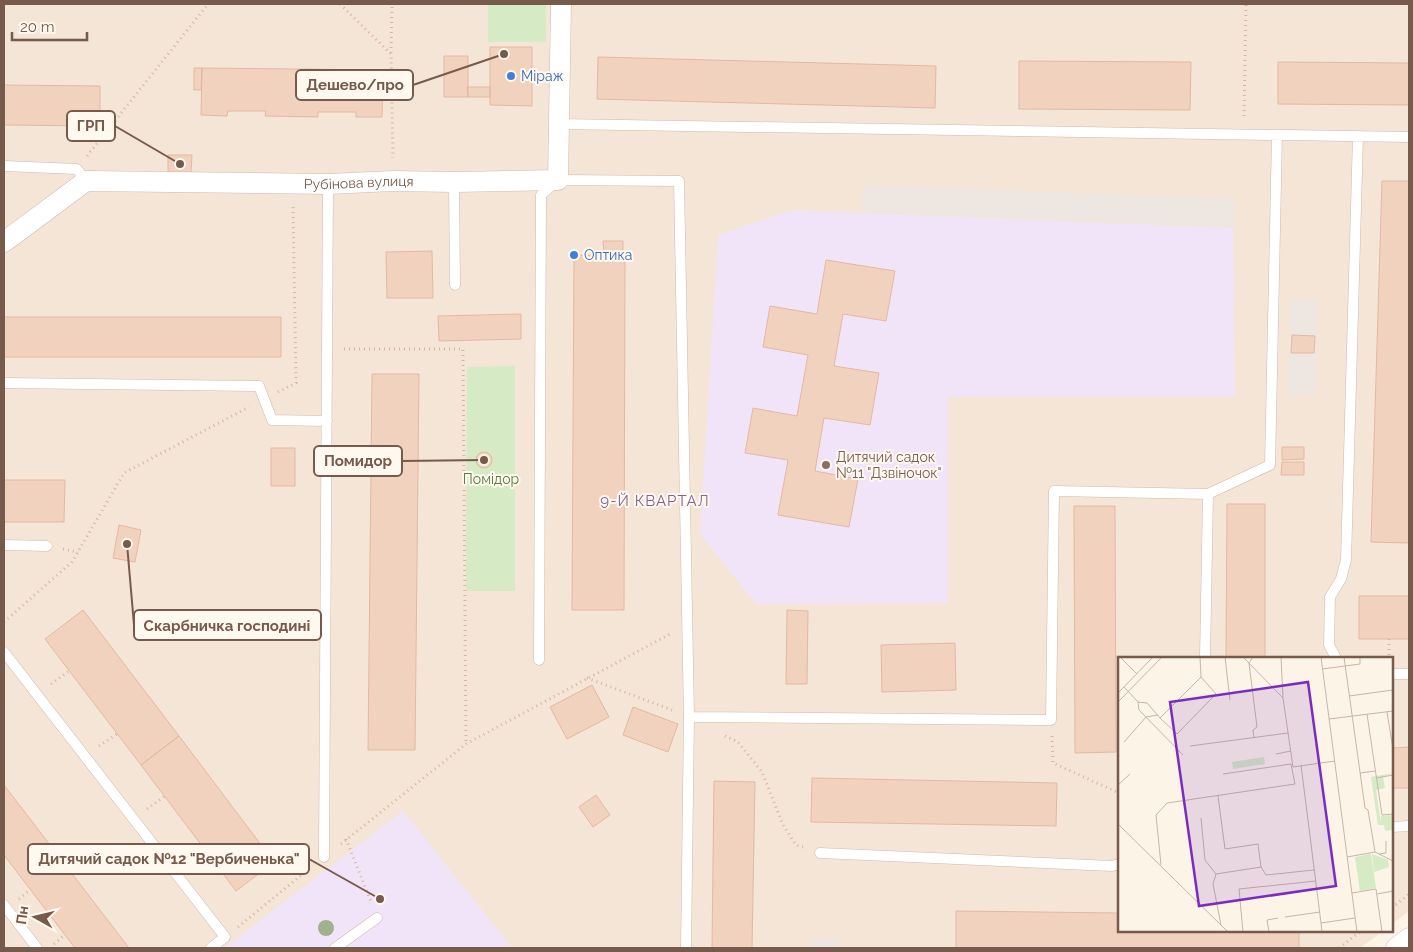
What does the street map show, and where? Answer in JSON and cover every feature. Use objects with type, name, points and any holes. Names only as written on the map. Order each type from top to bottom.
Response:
[{"type":"street","points":[[558,180],[561,4]]},
{"type":"street","name":"Рубінова вулиця","points":[[81,175],[293,184],[558,180]]},
{"type":"street","points":[[4,242],[81,175]]},
{"type":"street","points":[[1396,948],[1409,938]]},
{"type":"lane","points":[[559,124],[1409,137]]},
{"type":"lane","points":[[689,717],[1051,720],[1054,491],[1208,494],[1270,466],[1277,135]]},
{"type":"lane","points":[[1335,657],[1329,645],[1330,597],[1341,579],[1346,560],[1358,136]]},
{"type":"lane","points":[[4,166],[81,175]]},
{"type":"lane","points":[[539,660],[541,195],[558,180],[679,181],[689,717],[686,948]]},
{"type":"lane","points":[[454,182],[455,285]]},
{"type":"lane","points":[[324,857],[328,184]]},
{"type":"lane","points":[[4,383],[259,386],[272,420],[327,421]]},
{"type":"lane","points":[[1205,657],[1208,494]]},
{"type":"lane","points":[[4,545],[48,546]]},
{"type":"lane","points":[[4,652],[225,937],[211,948]]},
{"type":"lane","points":[[1393,674],[1409,674]]},
{"type":"lane","points":[[1393,827],[1409,826]]},
{"type":"lane","points":[[820,853],[1112,866],[1118,864]]},
{"type":"lane","points":[[4,905],[37,948]]},
{"type":"lane","points":[[335,948],[377,918]]},
{"type":"path","points":[[81,175],[208,4]]},
{"type":"path","points":[[340,4],[391,54]]},
{"type":"path","points":[[392,4],[393,181]]},
{"type":"path","points":[[1244,134],[1246,4]]},
{"type":"path","points":[[4,622],[72,562],[124,473],[296,383],[293,184]]},
{"type":"path","points":[[328,349],[463,349],[466,744]]},
{"type":"path","points":[[225,937],[466,744],[688,625]]},
{"type":"path","points":[[1389,638],[1389,657]]},
{"type":"path","points":[[587,678],[689,717]]},
{"type":"path","points":[[1051,720],[1053,763],[1118,793]]},
{"type":"path","points":[[722,734],[738,742],[762,772],[782,825],[796,845],[820,853]]},
{"type":"path","points":[[346,839],[377,918]]},
{"type":"path","points":[[1393,907],[1409,894]]},
{"type":"path","points":[[1338,948],[1361,932]]},
{"type":"path","points":[[48,948],[65,935]]},
{"type":"shaded area","name":"9-Й КВАРТАЛ","points":[[4,4],[1409,4],[1409,911],[1393,923],[1393,657],[1118,657],[1118,932],[1382,932],[1360,948],[4,948]]},
{"type":"shaded area","points":[[863,185],[1235,199],[1234,227],[862,212]]},
{"type":"shaded area","name":"Дитячий садок №11 \"Дзвіночок\"","points":[[791,210],[1233,228],[1235,397],[948,397],[948,603],[756,604],[700,534],[718,235]]},
{"type":"shaded area","points":[[1291,299],[1317,300],[1315,395],[1288,394]]},
{"type":"shaded area","points":[[403,811],[512,948],[224,948]]},
{"type":"shaded area","points":[[810,939],[840,939],[840,948],[810,948]]},
{"type":"green space","points":[[488,4],[546,4],[546,42],[488,42]]},
{"type":"green space","name":"Помідор","points":[[515,366],[515,591],[466,591],[467,367]]},
{"type":"building","name":"Міраж","points":[[490,47],[532,47],[532,106],[490,105]]},
{"type":"building","points":[[444,56],[468,56],[468,97],[444,97]]},
{"type":"building","points":[[598,57],[936,66],[935,108],[597,99]]},
{"type":"building","points":[[1019,61],[1191,62],[1190,110],[1019,109]]},
{"type":"building","points":[[1278,62],[1409,63],[1409,105],[1278,104]]},
{"type":"building","points":[[194,68],[202,68],[201,90],[194,90]]},
{"type":"building","points":[[202,68],[383,70],[382,117],[356,117],[356,112],[318,112],[318,117],[265,116],[266,111],[228,111],[227,116],[201,115]]},
{"type":"building","points":[[4,85],[100,86],[100,126],[4,125]]},
{"type":"building","points":[[467,87],[490,87],[490,97],[468,97]]},
{"type":"building","points":[[168,155],[192,155],[191,173],[168,173]]},
{"type":"building","points":[[1382,181],[1409,181],[1409,543],[1371,542]]},
{"type":"building","points":[[603,241],[623,241],[623,253],[604,253]]},
{"type":"building","points":[[432,251],[433,298],[387,298],[386,252]]},
{"type":"building","points":[[574,255],[625,256],[624,610],[572,610]]},
{"type":"building","points":[[826,260],[895,271],[886,321],[843,314],[834,366],[879,373],[870,425],[824,418],[815,471],[858,479],[849,527],[778,515],[788,460],[745,453],[753,408],[797,416],[808,355],[763,347],[770,306],[817,314]]},
{"type":"building","points":[[521,314],[521,339],[439,341],[438,316]]},
{"type":"building","points":[[4,317],[281,317],[281,357],[4,357]]},
{"type":"building","points":[[1292,335],[1315,336],[1314,353],[1291,353]]},
{"type":"building","points":[[372,374],[419,374],[415,750],[368,750]]},
{"type":"building","points":[[1282,447],[1304,447],[1304,459],[1282,460]]},
{"type":"building","points":[[271,448],[295,448],[295,486],[271,486]]},
{"type":"building","points":[[481,452],[487,452],[492,457],[490,466],[481,468],[476,463],[476,457]]},
{"type":"building","points":[[1282,462],[1304,462],[1304,475],[1281,475]]},
{"type":"building","points":[[4,480],[65,480],[64,522],[4,522]]},
{"type":"building","points":[[1227,504],[1265,504],[1265,657],[1226,657]]},
{"type":"building","points":[[1074,506],[1115,506],[1116,752],[1075,753]]},
{"type":"building","points":[[119,525],[141,530],[135,562],[113,558]]},
{"type":"building","points":[[1359,596],[1409,596],[1409,639],[1359,639]]},
{"type":"building","points":[[83,610],[179,736],[141,765],[45,639]]},
{"type":"building","points":[[787,610],[808,611],[807,684],[786,684]]},
{"type":"building","points":[[955,643],[956,690],[882,692],[881,645]]},
{"type":"building","points":[[592,685],[609,717],[567,739],[550,707]]},
{"type":"building","points":[[633,707],[678,724],[668,752],[623,735]]},
{"type":"building","points":[[179,736],[274,862],[236,891],[141,765]]},
{"type":"building","points":[[1409,747],[1409,788],[1393,788],[1393,748]]},
{"type":"building","points":[[812,778],[1057,783],[1056,826],[811,822]]},
{"type":"building","points":[[714,781],[755,782],[752,948],[712,948]]},
{"type":"building","points":[[4,785],[129,948],[75,948],[4,855]]},
{"type":"building","points":[[596,795],[610,815],[593,827],[579,807]]},
{"type":"building","points":[[956,911],[1118,913],[1118,932],[1299,932],[1299,948],[956,948]]},
{"type":"place","name":"Дешево/про","points":[[504,54]]},
{"type":"place","name":"Міраж","points":[[511,76]]},
{"type":"place","name":"ГРП","points":[[180,164]]},
{"type":"place","name":"Оптика","points":[[574,255]]},
{"type":"place","name":"Помидор","points":[[484,460]]},
{"type":"place","name":"Дитячий садок №11 \"Дзвіночок\"","points":[[826,465]]},
{"type":"place","name":"Скарбничка господині","points":[[127,544]]},
{"type":"place","name":"Дитячий садок №12 \"Вербиченька\"","points":[[380,899]]},
{"type":"district","name":"9-Й КВАРТАЛ","points":[[655,501]]}]
